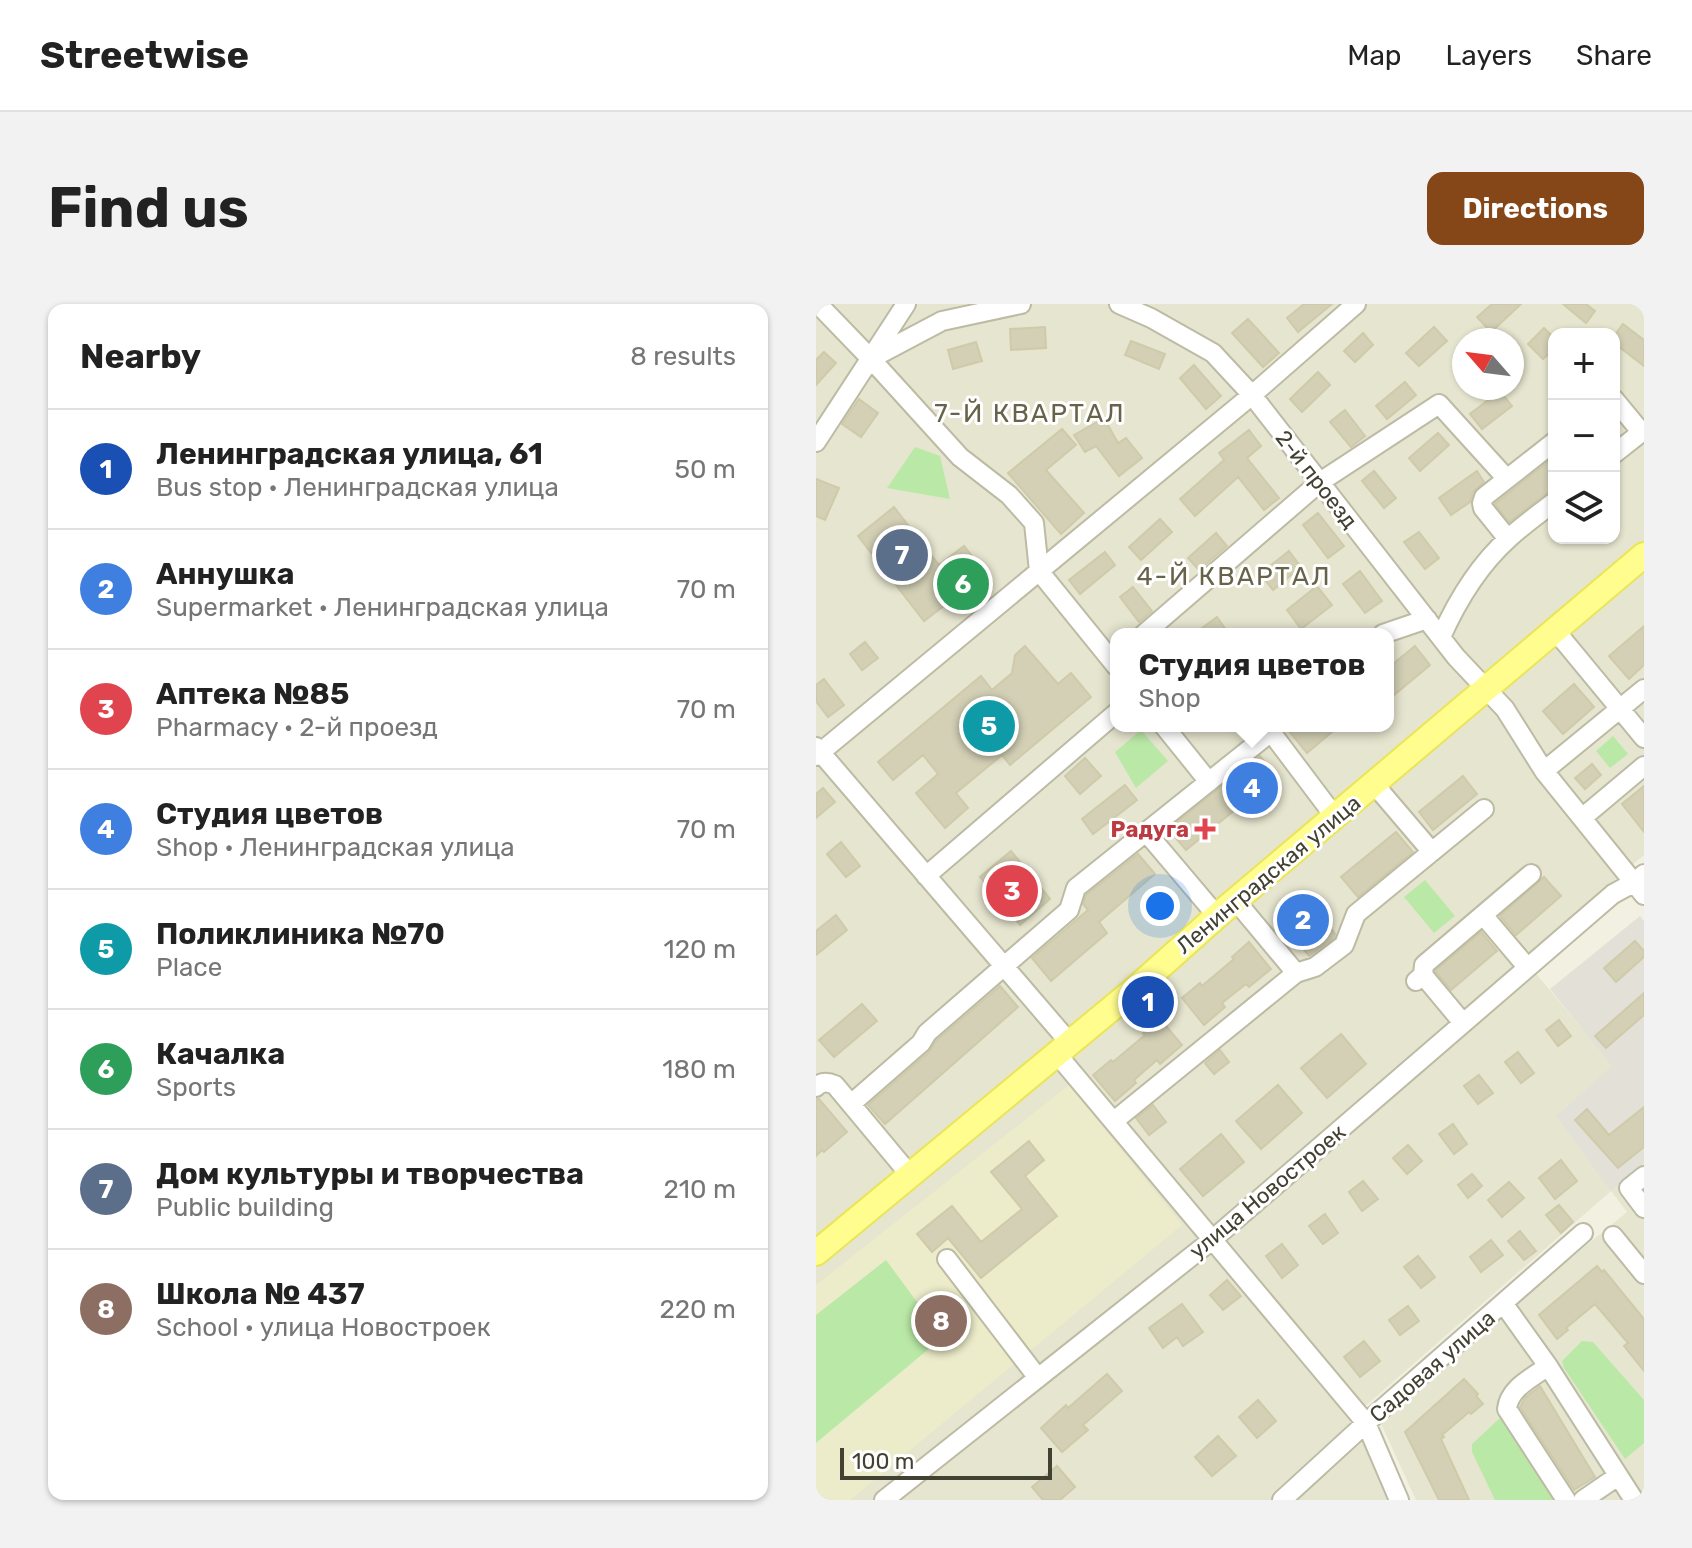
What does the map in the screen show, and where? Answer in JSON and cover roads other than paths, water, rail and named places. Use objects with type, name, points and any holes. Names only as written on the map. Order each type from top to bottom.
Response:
[{"type":"main road","name":"Ленинградская улица","points":[[816,1253],[1135,989],[1644,555]]},
{"type":"street","points":[[818,304],[960,457],[1009,495],[1034,523],[1039,571],[1110,656]]},
{"type":"street","points":[[816,442],[906,304]]},
{"type":"street","points":[[871,359],[942,321],[1021,304]]},
{"type":"street","name":"2-й проезд","points":[[1119,304],[1213,353],[1252,395],[1456,657],[1505,709],[1544,771],[1641,884]]},
{"type":"street","points":[[1356,304],[1252,395],[817,752],[1004,967],[1114,1121],[1366,1423],[1399,1500]]},
{"type":"street","points":[[1151,628],[1320,482],[1439,404],[1507,479]]},
{"type":"street","points":[[1620,406],[1639,432],[1620,449]]},
{"type":"street","points":[[1508,539],[1483,508],[1484,497],[1548,447]]},
{"type":"street","points":[[1441,637],[1453,609],[1476,576],[1508,539],[1548,507]]},
{"type":"street","points":[[1394,630],[1427,619]]},
{"type":"street","points":[[1554,629],[1644,738]]},
{"type":"street","points":[[1544,771],[1644,689]]},
{"type":"street","points":[[926,876],[1110,718]]},
{"type":"street","points":[[1169,732],[1209,782]]},
{"type":"street","points":[[851,1104],[921,1043],[927,1033],[1069,910],[1076,888],[1268,732]]},
{"type":"street","points":[[1274,732],[1335,817]]},
{"type":"street","points":[[1582,818],[1644,766]]},
{"type":"street","points":[[1374,784],[1432,852]]},
{"type":"street","points":[[1114,1121],[1296,973],[1315,967],[1344,945],[1356,914],[1484,809]]},
{"type":"street","points":[[1146,832],[1217,916]]},
{"type":"street","points":[[1463,1023],[1419,978],[1424,965],[1531,874]]},
{"type":"street","name":"улица Новостроек","points":[[884,1500],[1212,1240],[1613,894],[1641,884]]},
{"type":"street","points":[[1236,901],[1296,973]]},
{"type":"street","points":[[1483,915],[1527,967]]},
{"type":"street","points":[[816,1087],[828,1082],[835,1085],[910,1175]]},
{"type":"street","points":[[1644,1176],[1629,1188],[1644,1208]]},
{"type":"street","name":"Садовая улица","points":[[1282,1500],[1583,1233]]},
{"type":"street","points":[[1613,1236],[1644,1274]]},
{"type":"street","points":[[947,1259],[1038,1378]]},
{"type":"street","points":[[1503,1303],[1548,1366],[1565,1405],[1634,1500]]},
{"type":"street","points":[[1548,1366],[1512,1393],[1507,1409],[1566,1500]]},
{"type":"street","points":[[1583,1500],[1618,1476]]},
{"type":"place","name":"Дом культуры и творчества","points":[[902,555]]},
{"type":"place","name":"Качалка","points":[[963,584]]},
{"type":"place","name":"Поликлиника №70","points":[[989,726]]},
{"type":"place","name":"Студия цветов","points":[[1252,788]]},
{"type":"place","name":"Радуга","points":[[1205,829]]},
{"type":"place","name":"Аптека №85","points":[[1012,891]]},
{"type":"place","name":"Аннушка","points":[[1303,920]]},
{"type":"place","name":"Ленинградская улица, 61","points":[[1148,1002]]},
{"type":"place","name":"Школа № 437","points":[[941,1321]]},
{"type":"district","name":"7-Й КВАРТАЛ","points":[[1030,413]]},
{"type":"district","name":"4-Й КВАРТАЛ","points":[[1234,576]]}]
